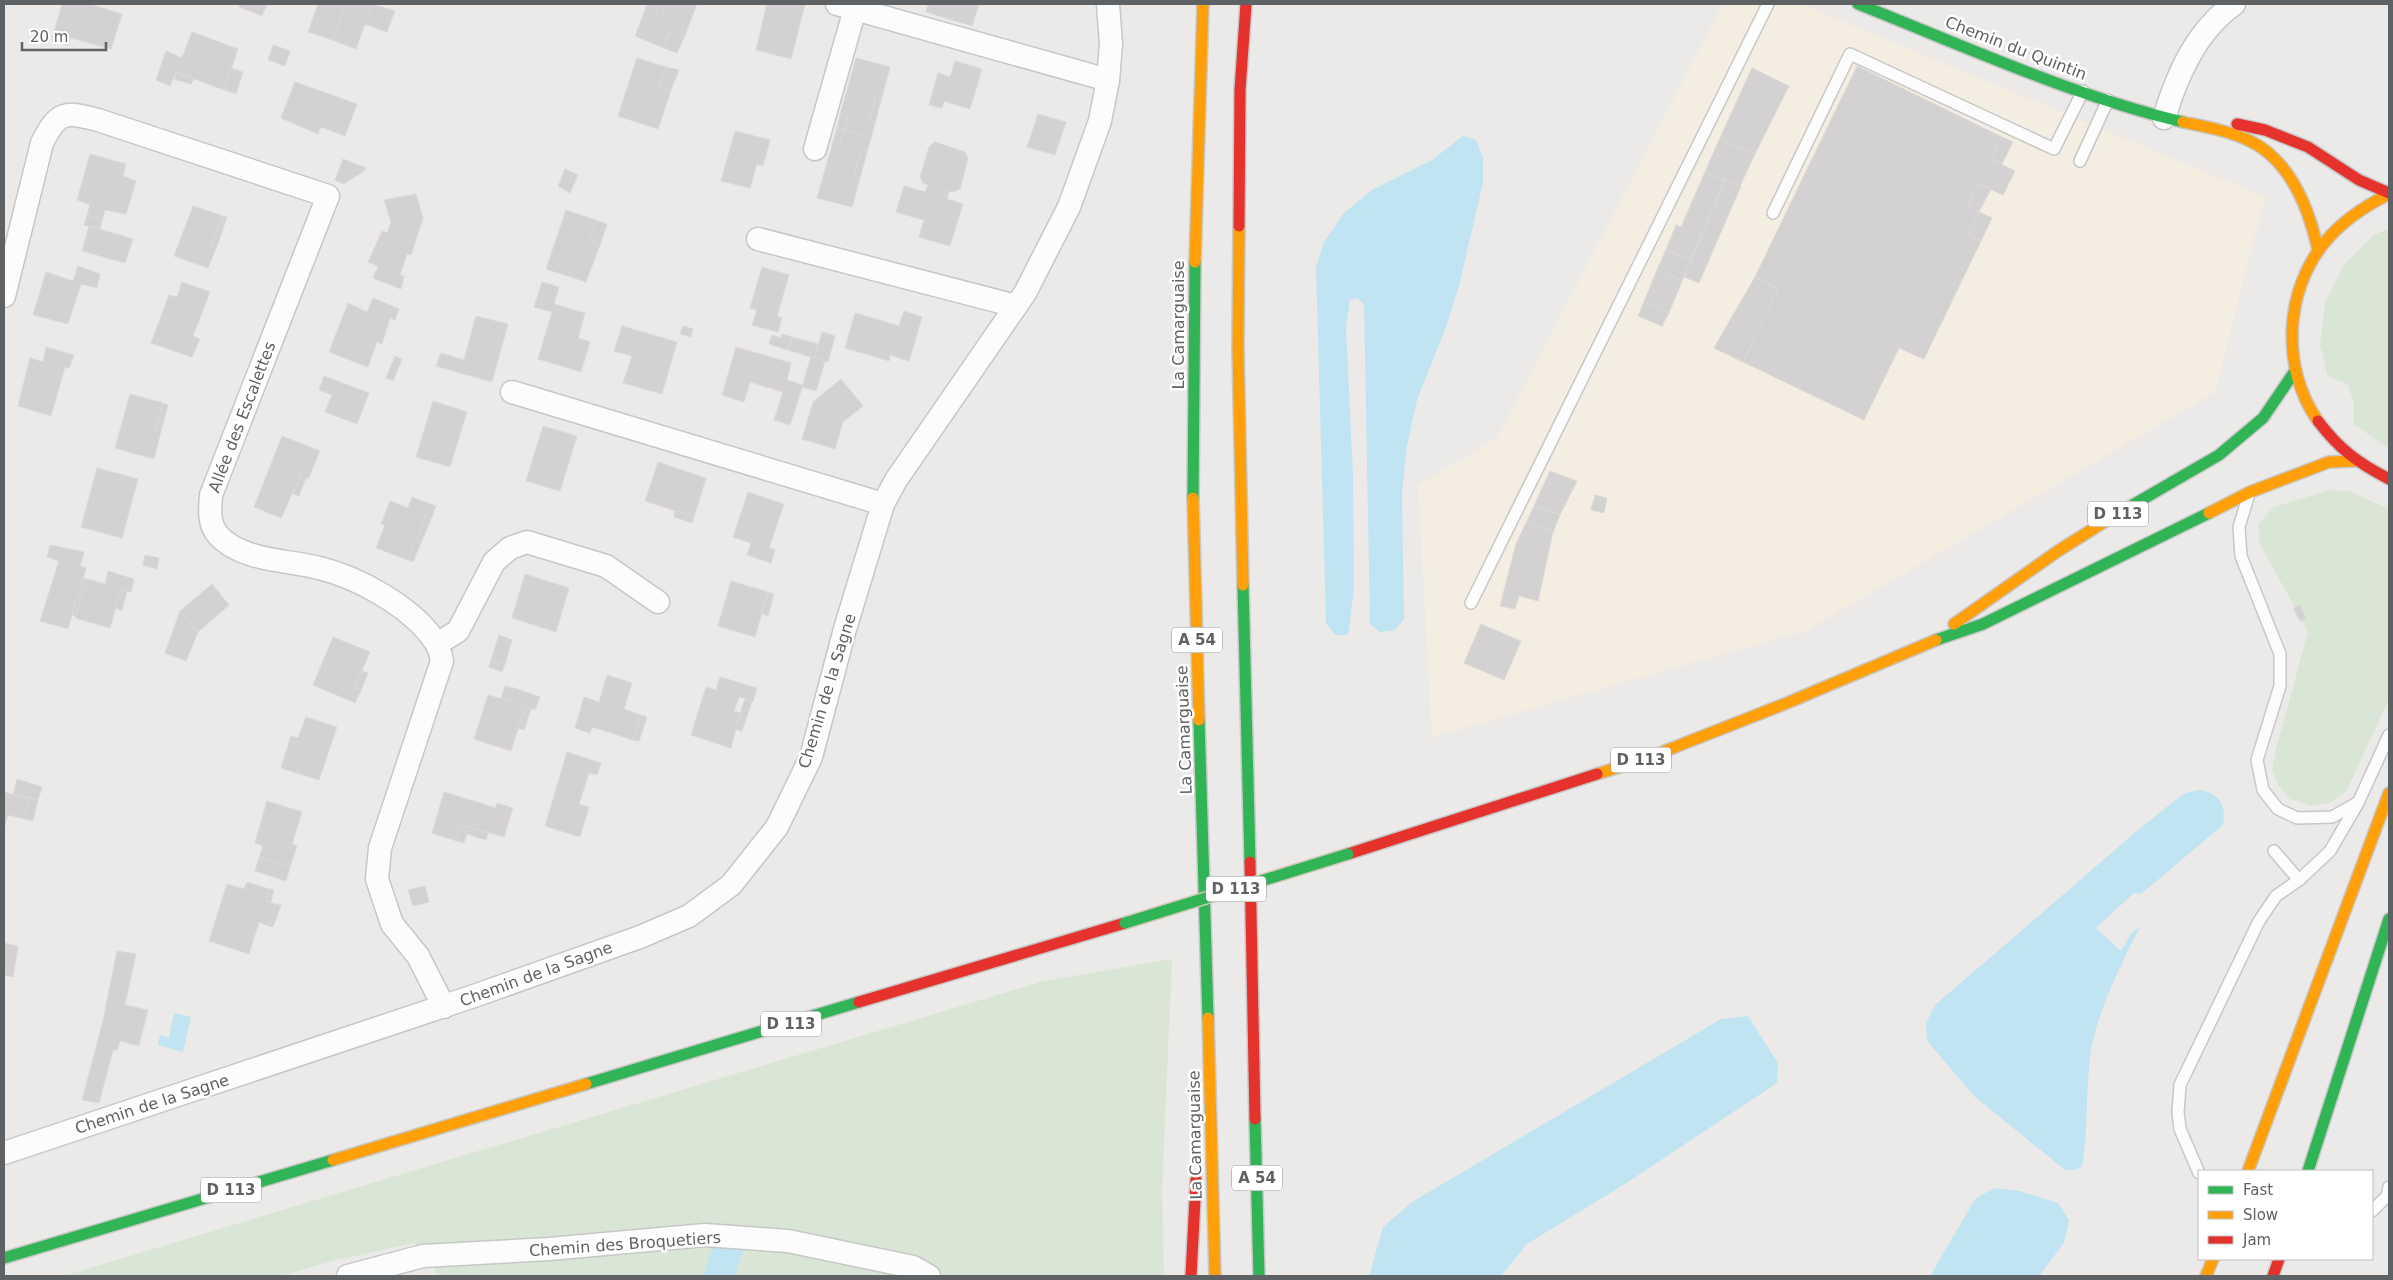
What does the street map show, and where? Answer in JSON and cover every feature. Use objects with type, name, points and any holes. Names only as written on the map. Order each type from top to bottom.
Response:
[{"type":"main road","name":"La Camarguaise","points":[[1204,4],[1195,266],[1194,514],[1215,1276]]},
{"type":"main road","name":"A 54","points":[[1246,4],[1240,90],[1238,348],[1259,1276]]},
{"type":"main road","name":"Chemin du Quintin","points":[[1858,4],[2108,100],[2164,118],[2232,136],[2259,146],[2297,186],[2311,217],[2318,250]]},
{"type":"main road","name":"Chemin du Quintin","points":[[2164,118],[2196,116],[2265,130],[2308,147],[2359,180],[2389,193]]},
{"type":"main road","points":[[2389,193],[2363,207],[2338,226],[2318,250],[2303,278],[2294,309],[2291,340],[2295,372],[2301,392],[2315,418],[2337,447],[2354,461],[2389,480]]},
{"type":"main road","name":"D 113","points":[[1926,643],[2058,551],[2150,494],[2219,455],[2263,418],[2295,372]]},
{"type":"main road","name":"D 113","points":[[4,1258],[1125,923],[1642,760],[1788,703],[1926,643],[1983,624],[2160,539],[2250,492],[2329,462],[2354,461]]},
{"type":"main road","points":[[2248,1170],[2389,793]]},
{"type":"main road","points":[[2308,1170],[2389,919]]},
{"type":"main road","points":[[1199,1124],[1208,976]]},
{"type":"main road","points":[[1256,1080],[1270,1276]]},
{"type":"main road","points":[[1191,1276],[1197,1163]]},
{"type":"main road","points":[[2206,1276],[2213,1260]]},
{"type":"main road","points":[[2273,1276],[2279,1260]]},
{"type":"street","name":"Chemin de la Sagne","points":[[4,1153],[444,1007],[631,940],[689,916],[731,885],[777,827],[811,757],[845,629],[883,504],[896,480],[1025,292],[1069,207],[1100,121],[1108,80],[1111,44],[1108,4]]},
{"type":"street","points":[[2164,118],[2174,86],[2192,50],[2223,12],[2234,4]]},
{"type":"street","points":[[815,149],[846,7],[1108,80]]},
{"type":"street","name":"Allée des Escalettes","points":[[4,296],[42,143],[51,126],[61,115],[74,113],[98,120],[328,196],[211,495],[210,519],[218,535],[237,548],[272,561],[319,568],[364,584],[417,620],[437,644]]},
{"type":"street","points":[[758,239],[1016,306]]},
{"type":"street","points":[[512,392],[883,504]]},
{"type":"street","points":[[444,1007],[418,956],[392,924],[377,880],[380,848],[442,661],[437,644],[458,631],[494,562],[510,548],[526,542],[606,566],[658,602]]},
{"type":"street","name":"Chemin des Broquetiers","points":[[348,1276],[423,1256],[549,1249],[705,1235],[788,1241],[914,1267],[929,1276]]},
{"type":"lane","points":[[1472,603],[1768,4]]},
{"type":"lane","points":[[1772,213],[1850,54],[2054,149],[2083,90]]},
{"type":"lane","points":[[2080,161],[2108,100]]},
{"type":"lane","points":[[2250,492],[2239,527],[2241,556],[2280,654],[2280,686],[2257,760],[2263,790],[2278,809],[2297,818],[2332,817],[2358,803]]},
{"type":"lane","points":[[2198,1171],[2180,1129],[2178,1112],[2180,1085],[2258,921],[2276,896],[2300,880],[2330,851],[2358,803],[2389,735]]},
{"type":"lane","points":[[2274,851],[2300,880]]},
{"type":"lane","points":[[2373,1211],[2387,1196],[2389,1187]]},
{"type":"lane","points":[[2373,1211],[2389,1206]]},
{"type":"shaded area","points":[[1723,4],[1801,4],[2265,197],[2215,392],[1807,630],[1432,737],[1418,485],[1497,438]]},
{"type":"green space","points":[[2389,228],[2389,449],[2354,424],[2354,404],[2348,384],[2328,377],[2320,346],[2325,303],[2344,265],[2374,235]]},
{"type":"green space","points":[[2329,490],[2349,491],[2389,509],[2389,699],[2346,792],[2329,803],[2312,806],[2290,799],[2279,787],[2272,769],[2308,632],[2259,542],[2259,523],[2274,507]]},
{"type":"green space","points":[[1172,959],[1162,1191],[1164,1276],[439,1276],[415,1243],[336,1260],[281,1276],[63,1276],[1044,981]]},
{"type":"water","points":[[1463,136],[1476,140],[1483,158],[1483,183],[1459,286],[1446,327],[1417,400],[1407,446],[1402,494],[1404,619],[1395,630],[1380,632],[1370,624],[1364,304],[1357,298],[1350,300],[1346,327],[1353,475],[1354,589],[1348,635],[1335,635],[1326,623],[1316,267],[1324,242],[1344,213],[1372,190],[1432,160]]},
{"type":"water","points":[[2198,790],[2211,794],[2220,801],[2224,811],[2223,825],[2141,894],[2134,893],[2096,928],[2121,951],[2132,932],[2140,927],[2111,988],[2094,1037],[2089,1065],[2086,1137],[2082,1166],[2076,1170],[2065,1170],[1975,1097],[1927,1041],[1926,1023],[1935,1005],[2138,830],[2183,794]]},
{"type":"water","points":[[174,1013],[191,1017],[183,1052],[158,1045],[160,1035],[169,1038]]},
{"type":"water","points":[[1748,1016],[1778,1063],[1777,1083],[1628,1182],[1527,1244],[1501,1276],[1369,1276],[1383,1227],[1412,1202],[1721,1019]]},
{"type":"water","points":[[1994,1188],[2020,1191],[2058,1203],[2069,1220],[2064,1243],[2039,1276],[1930,1276],[1975,1199]]},
{"type":"building","points":[[62,4],[89,4],[122,14],[111,49],[71,38],[68,45],[52,39]]},
{"type":"building","points":[[240,4],[267,4],[262,16],[239,7]]},
{"type":"building","points":[[318,4],[345,4],[332,40],[308,32]]},
{"type":"building","points":[[345,4],[372,4],[356,49],[332,40]]},
{"type":"building","points":[[372,4],[395,11],[387,32],[364,24]]},
{"type":"building","points":[[648,4],[666,4],[661,17],[645,10]]},
{"type":"building","points":[[666,4],[697,4],[684,38],[670,32],[664,48],[635,36],[645,10],[661,17]]},
{"type":"building","points":[[767,4],[805,4],[791,59],[756,50]]},
{"type":"building","points":[[928,4],[979,4],[972,26],[926,12]]},
{"type":"building","points":[[192,32],[238,49],[224,90],[176,72],[170,86],[156,80],[166,51],[182,58]]},
{"type":"building","points":[[670,32],[684,38],[677,53],[664,48]]},
{"type":"building","points":[[273,45],[290,51],[285,66],[268,60]]},
{"type":"building","points":[[637,58],[666,67],[658,87],[671,90],[658,129],[618,116]]},
{"type":"building","points":[[856,58],[890,67],[882,97],[876,95],[869,121],[875,123],[871,138],[844,130],[848,117],[840,115]]},
{"type":"building","points":[[955,61],[982,69],[970,109],[944,101],[942,108],[929,105],[938,73],[950,77]]},
{"type":"building","points":[[1857,66],[2002,137],[1991,159],[2015,171],[2003,195],[1979,184],[1968,206],[1979,212],[1968,234],[1981,241],[1924,359],[1899,348],[1864,420],[1743,362],[1778,289],[1755,277]]},
{"type":"building","points":[[666,67],[679,70],[671,90],[658,87]]},
{"type":"building","points":[[231,68],[243,72],[236,94],[224,90]]},
{"type":"building","points":[[1752,68],[1789,86],[1755,154],[1719,140]]},
{"type":"building","points":[[176,72],[194,79],[191,84],[174,79]]},
{"type":"building","points":[[295,82],[357,104],[345,136],[321,127],[318,134],[281,118]]},
{"type":"building","points":[[876,95],[882,97],[875,123],[869,121]]},
{"type":"building","points":[[1038,114],[1066,122],[1055,155],[1027,147]]},
{"type":"building","points":[[840,115],[848,117],[844,130],[837,128]]},
{"type":"building","points":[[837,128],[844,130],[840,144],[833,142]]},
{"type":"building","points":[[844,130],[871,138],[867,152],[861,150],[854,176],[860,178],[852,207],[817,198],[833,142],[840,144]]},
{"type":"building","points":[[735,131],[770,140],[763,166],[757,164],[750,188],[721,181]]},
{"type":"building","points":[[2002,137],[2013,142],[2002,164],[1991,159]]},
{"type":"building","points":[[1719,140],[1755,154],[1740,186],[1705,172]]},
{"type":"building","points":[[935,142],[965,152],[968,158],[960,189],[954,192],[949,191],[947,199],[963,204],[950,246],[919,237],[924,220],[896,212],[904,186],[925,192],[928,185],[923,183],[920,177],[929,147]]},
{"type":"building","points":[[861,150],[867,152],[860,178],[854,176]]},
{"type":"building","points":[[90,154],[126,164],[123,176],[136,181],[126,214],[105,210],[102,220],[87,215],[90,205],[77,200]]},
{"type":"building","points":[[343,159],[366,168],[344,184],[335,180]]},
{"type":"building","points":[[565,169],[578,175],[570,193],[558,186]]},
{"type":"building","points":[[1705,172],[1725,180],[1691,260],[1666,250],[1676,225],[1681,227]]},
{"type":"building","points":[[1725,180],[1741,186],[1699,283],[1684,277]]},
{"type":"building","points":[[1979,184],[1991,189],[1979,212],[1968,206]]},
{"type":"building","points":[[416,194],[423,218],[411,255],[407,254],[400,275],[404,276],[401,289],[373,278],[378,266],[368,262],[382,231],[387,233],[391,222],[384,200]]},
{"type":"building","points":[[193,206],[223,216],[211,244],[217,246],[208,268],[174,256]]},
{"type":"building","points":[[566,210],[596,220],[588,241],[600,245],[586,282],[546,269]]},
{"type":"building","points":[[1979,212],[1992,218],[1981,241],[1968,234]]},
{"type":"building","points":[[87,215],[102,220],[100,229],[84,225]]},
{"type":"building","points":[[223,216],[227,217],[217,246],[211,244]]},
{"type":"building","points":[[596,220],[607,224],[600,245],[588,241]]},
{"type":"building","points":[[89,226],[133,239],[125,263],[82,251]]},
{"type":"building","points":[[1666,250],[1691,260],[1682,281],[1657,270]]},
{"type":"building","points":[[78,266],[100,274],[97,288],[81,284],[68,324],[33,315],[46,272],[73,281]]},
{"type":"building","points":[[762,267],[789,275],[777,316],[782,318],[778,332],[752,325],[757,310],[750,308]]},
{"type":"building","points":[[1657,270],[1682,281],[1669,313],[1644,302]]},
{"type":"building","points":[[1755,277],[1778,289],[1743,362],[1714,348]]},
{"type":"building","points":[[182,282],[210,292],[193,336],[200,339],[192,357],[151,343],[169,295],[177,297]]},
{"type":"building","points":[[542,282],[559,287],[554,304],[585,313],[578,338],[590,342],[581,372],[538,359],[552,312],[534,307]]},
{"type":"building","points":[[373,298],[399,309],[395,320],[390,318],[382,344],[377,342],[368,367],[329,352],[348,303],[367,312]]},
{"type":"building","points":[[1644,302],[1669,313],[1662,326],[1638,316]]},
{"type":"building","points":[[904,311],[922,317],[909,361],[890,355],[889,361],[845,348],[855,313],[899,326]]},
{"type":"building","points":[[476,316],[508,324],[492,382],[436,366],[441,353],[464,360]]},
{"type":"building","points":[[622,326],[677,342],[662,394],[623,383],[632,356],[614,351]]},
{"type":"building","points":[[683,326],[693,329],[691,337],[680,334]]},
{"type":"building","points":[[822,332],[835,336],[828,362],[814,358]]},
{"type":"building","points":[[782,334],[792,337],[788,350],[769,344],[772,335],[781,338]]},
{"type":"building","points":[[792,337],[818,344],[814,358],[788,350]]},
{"type":"building","points":[[46,347],[74,355],[69,368],[65,367],[51,416],[18,406],[30,358],[43,362]]},
{"type":"building","points":[[736,347],[791,363],[787,380],[803,385],[790,425],[774,420],[783,392],[750,382],[744,402],[722,395]]},
{"type":"building","points":[[395,356],[402,359],[393,381],[386,378]]},
{"type":"building","points":[[811,356],[825,361],[816,391],[802,387]]},
{"type":"building","points":[[324,376],[369,393],[357,424],[325,412],[332,395],[319,390]]},
{"type":"building","points":[[841,379],[863,406],[843,422],[835,449],[802,439],[813,402]]},
{"type":"building","points":[[130,394],[163,403],[155,430],[161,431],[154,459],[115,448]]},
{"type":"building","points":[[433,401],[467,412],[450,467],[416,457]]},
{"type":"building","points":[[163,403],[168,405],[161,431],[155,430]]},
{"type":"building","points":[[543,426],[577,436],[560,491],[526,481]]},
{"type":"building","points":[[282,436],[320,451],[308,479],[301,475],[281,518],[254,507]]},
{"type":"building","points":[[658,462],[706,478],[694,517],[645,501]]},
{"type":"building","points":[[97,468],[138,479],[122,538],[81,527]]},
{"type":"building","points":[[1550,471],[1577,481],[1560,515],[1534,506]]},
{"type":"building","points":[[301,475],[306,478],[299,496],[293,494]]},
{"type":"building","points":[[748,492],[784,504],[769,548],[775,550],[771,563],[747,555],[751,543],[733,537]]},
{"type":"building","points":[[1595,495],[1607,498],[1604,513],[1591,510]]},
{"type":"building","points":[[412,497],[436,506],[431,519],[425,517],[408,560],[376,548],[385,525],[381,524],[390,501],[408,508]]},
{"type":"building","points":[[1534,506],[1560,515],[1553,532],[1526,523]]},
{"type":"building","points":[[675,510],[694,517],[692,523],[674,517]]},
{"type":"building","points":[[425,517],[431,519],[413,562],[408,560]]},
{"type":"building","points":[[1526,523],[1553,532],[1538,601],[1519,596],[1515,609],[1500,606],[1516,544]]},
{"type":"building","points":[[50,545],[84,552],[80,566],[86,568],[68,629],[40,621],[59,561],[47,557]]},
{"type":"building","points":[[145,555],[159,558],[157,569],[143,565]]},
{"type":"building","points":[[108,571],[134,579],[131,592],[121,589],[110,628],[75,618],[87,579],[105,584]]},
{"type":"building","points":[[525,574],[569,588],[556,632],[512,618]]},
{"type":"building","points":[[83,578],[87,579],[76,616],[72,615]]},
{"type":"building","points":[[731,581],[768,592],[755,637],[718,626]]},
{"type":"building","points":[[212,584],[229,605],[198,632],[180,611]]},
{"type":"building","points":[[121,589],[127,591],[122,610],[115,608]]},
{"type":"building","points":[[768,592],[774,594],[768,616],[762,614]]},
{"type":"building","points":[[2300,605],[2306,618],[2300,621],[2293,608]]},
{"type":"building","points":[[180,611],[198,632],[186,661],[165,653]]},
{"type":"building","points":[[1481,624],[1521,641],[1504,680],[1464,663]]},
{"type":"building","points":[[499,635],[512,640],[505,664],[491,660]]},
{"type":"building","points":[[333,637],[370,652],[355,687],[361,690],[355,703],[313,685]]},
{"type":"building","points":[[491,660],[505,664],[502,672],[489,667]]},
{"type":"building","points":[[362,671],[368,673],[361,690],[355,687]]},
{"type":"building","points":[[607,675],[632,683],[624,709],[641,715],[633,740],[592,727],[590,733],[575,728],[584,697],[599,702]]},
{"type":"building","points":[[720,677],[757,688],[753,702],[739,697],[734,711],[740,713],[731,748],[691,735],[706,687],[716,690]]},
{"type":"building","points":[[505,686],[514,688],[510,701],[501,699]]},
{"type":"building","points":[[514,688],[540,697],[535,710],[525,707],[511,751],[474,739],[488,695],[510,701]]},
{"type":"building","points":[[745,699],[752,701],[742,731],[735,729]]},
{"type":"building","points":[[525,707],[531,709],[524,730],[518,728]]},
{"type":"building","points":[[641,715],[647,717],[639,741],[633,740]]},
{"type":"building","points":[[306,717],[337,727],[319,780],[281,768],[291,736],[298,738]]},
{"type":"building","points":[[567,752],[601,763],[597,775],[589,773],[579,804],[589,807],[580,837],[545,826]]},
{"type":"building","points":[[17,779],[42,787],[38,800],[13,794]]},
{"type":"building","points":[[4,792],[29,798],[24,819],[8,815],[4,829]]},
{"type":"building","points":[[444,792],[496,808],[497,803],[513,808],[504,837],[462,825],[457,841],[432,833]]},
{"type":"building","points":[[29,798],[38,800],[33,821],[24,819]]},
{"type":"building","points":[[267,801],[302,812],[292,844],[297,846],[290,867],[259,858],[263,846],[255,843]]},
{"type":"building","points":[[462,825],[488,833],[486,840],[467,834],[464,843],[457,841]]},
{"type":"building","points":[[259,858],[290,867],[286,881],[255,871]]},
{"type":"building","points":[[247,882],[269,889],[266,901],[276,904],[269,926],[259,922],[249,954],[209,941],[227,884],[244,889]]},
{"type":"building","points":[[425,886],[429,902],[413,906],[408,890]]},
{"type":"building","points":[[269,889],[274,890],[271,902],[266,901]]},
{"type":"building","points":[[276,904],[281,905],[273,927],[269,926]]},
{"type":"building","points":[[4,943],[18,946],[13,977],[4,975]]},
{"type":"building","points":[[117,951],[136,954],[125,1005],[148,1010],[139,1046],[120,1041],[117,1050],[113,1050],[99,1103],[82,1100],[102,1025]]},
{"type":"waterway","points":[[719,1276],[729,1246]]},
{"type":"traffic: fast","points":[[1858,4],[2060,84],[2142,111],[2183,122]]},
{"type":"traffic: fast","points":[[1193,498],[1195,262]]},
{"type":"traffic: fast","points":[[2112,517],[2219,455],[2263,418],[2295,371]]},
{"type":"traffic: fast","points":[[1936,640],[1983,624],[2209,513]]},
{"type":"traffic: fast","points":[[1243,585],[1250,862]]},
{"type":"traffic: fast","points":[[1199,720],[1208,1018]]},
{"type":"traffic: fast","points":[[1125,923],[1348,854]]},
{"type":"traffic: fast","points":[[2308,1170],[2389,919]]},
{"type":"traffic: fast","points":[[586,1084],[859,1002]]},
{"type":"traffic: fast","points":[[1255,1119],[1259,1276]]},
{"type":"traffic: fast","points":[[4,1258],[333,1160]]},
{"type":"traffic: slow","points":[[1195,262],[1203,4]]},
{"type":"traffic: slow","points":[[2183,122],[2218,130],[2250,141],[2277,161],[2287,173],[2303,203],[2318,250]]},
{"type":"traffic: slow","points":[[2318,421],[2306,400],[2298,378],[2293,354],[2292,330],[2295,306],[2301,283],[2311,262],[2332,234],[2354,215],[2389,194]]},
{"type":"traffic: slow","points":[[1239,226],[1238,348],[1243,585]]},
{"type":"traffic: slow","points":[[2209,513],[2250,492],[2329,462],[2354,461]]},
{"type":"traffic: slow","points":[[1193,498],[1199,720]]},
{"type":"traffic: slow","points":[[1954,624],[2058,551],[2112,517]]},
{"type":"traffic: slow","points":[[1597,774],[1642,760],[1787,703],[1936,640]]},
{"type":"traffic: slow","points":[[2248,1170],[2389,793]]},
{"type":"traffic: slow","points":[[1208,1018],[1215,1276]]},
{"type":"traffic: slow","points":[[333,1160],[586,1084]]},
{"type":"traffic: slow","points":[[2206,1276],[2213,1260]]},
{"type":"traffic: jam","points":[[1239,226],[1240,90],[1246,4]]},
{"type":"traffic: jam","points":[[2237,124],[2265,130],[2308,147],[2359,180],[2389,193]]},
{"type":"traffic: jam","points":[[2318,421],[2334,440],[2350,454],[2389,479]]},
{"type":"traffic: jam","points":[[1348,854],[1597,774]]},
{"type":"traffic: jam","points":[[1250,862],[1255,1119]]},
{"type":"traffic: jam","points":[[859,1002],[1125,923]]},
{"type":"traffic: jam","points":[[1191,1276],[1196,1180]]},
{"type":"traffic: jam","points":[[2273,1276],[2279,1260]]}]
